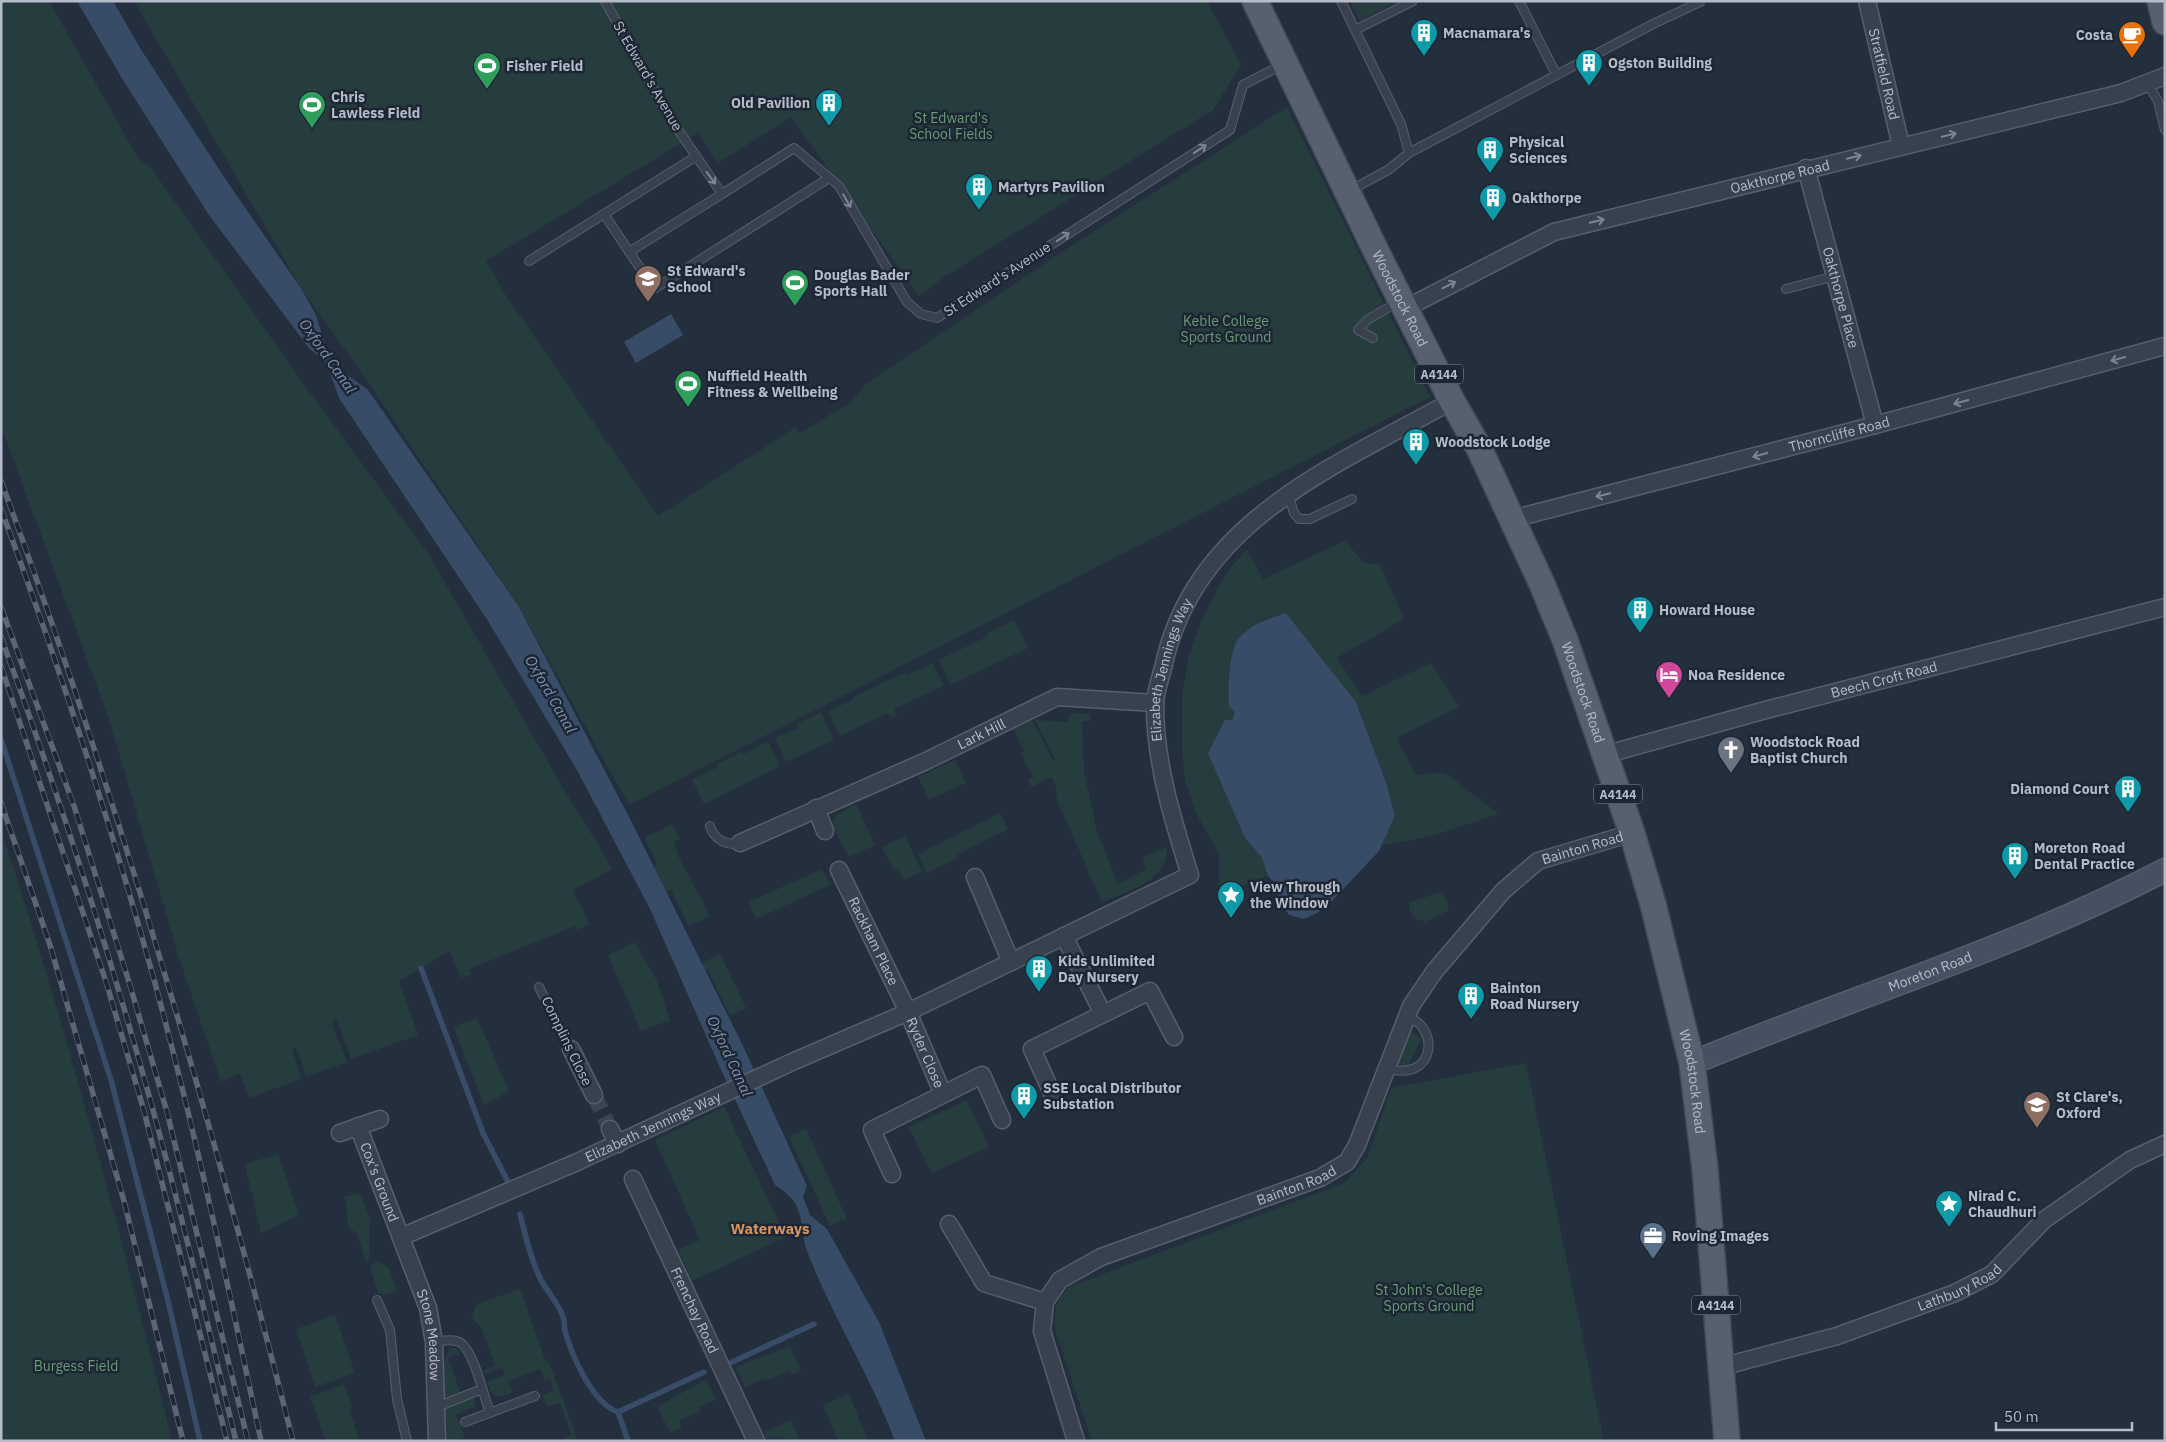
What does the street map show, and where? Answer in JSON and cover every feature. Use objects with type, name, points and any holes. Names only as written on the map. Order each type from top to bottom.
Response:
[{"type":"main road","name":"Woodstock Road","points":[[1255,1],[1348,191],[1400,306],[1480,448],[1565,640],[1632,833],[1653,904],[1692,1063],[1706,1169],[1726,1441]]},
{"type":"main road","points":[[2160,1],[2165,22]]},
{"type":"main road","name":"Moreton Road","points":[[1692,1063],[2039,930],[2109,899],[2165,870]]},
{"type":"street","name":"Stratfield Road","points":[[1867,1],[1902,146]]},
{"type":"street","name":"Oakthorpe Road","points":[[1400,306],[1554,232],[1806,168],[2121,92],[2165,76]]},
{"type":"street","name":"Oakthorpe Place","points":[[1806,168],[1875,425]]},
{"type":"street","name":"Thorncliffe Road","points":[[1512,519],[1875,425],[2165,346]]},
{"type":"street","name":"Elizabeth Jennings Way","points":[[401,1237],[618,1144],[792,1062],[908,1012],[1190,875],[1163,783],[1155,703],[1170,636],[1201,578],[1243,528],[1288,494],[1370,444],[1452,401]]},
{"type":"street","name":"Beech Croft Road","points":[[1604,755],[1762,711],[2165,606]]},
{"type":"street","name":"Lark Hill","points":[[740,843],[924,762],[1056,697],[1155,703]]},
{"type":"street","points":[[816,808],[825,832]]},
{"type":"street","name":"Bainton Road","points":[[1076,1441],[1042,1331],[1045,1302],[1060,1280],[1101,1257],[1320,1178],[1347,1162],[1357,1145],[1411,1006],[1434,972],[1503,891],[1538,861],[1632,833]]},
{"type":"street","name":"Rackham Place","points":[[839,870],[908,1012]]},
{"type":"street","points":[[975,878],[1011,962]]},
{"type":"street","points":[[1064,936],[1103,1014]]},
{"type":"street","points":[[1052,1093],[1032,1049],[1150,991],[1174,1037]]},
{"type":"street","name":"Ryder Close","points":[[908,1012],[943,1094]]},
{"type":"street","name":"Complins Close","points":[[571,1050],[594,1096]]},
{"type":"street","name":"Ryder Close","points":[[892,1174],[872,1130],[943,1094],[982,1075],[1002,1120]]},
{"type":"street","name":"Cox's Ground","points":[[340,1133],[380,1119]]},
{"type":"street","name":"Cox's Ground","points":[[358,1126],[401,1237]]},
{"type":"street","points":[[610,1129],[618,1144]]},
{"type":"street","name":"Lathbury Road","points":[[1721,1367],[1837,1336],[1955,1294],[1992,1274],[2044,1220],[2130,1160],[2165,1144]]},
{"type":"street","name":"Frenchay Road","points":[[633,1179],[722,1365],[756,1441]]},
{"type":"street","points":[[949,1224],[984,1283],[1045,1302]]},
{"type":"street","name":"Stone Meadow","points":[[401,1237],[428,1308],[434,1342],[435,1408],[433,1440]]},
{"type":"lane","name":"St Edward's Avenue","points":[[606,1],[668,115],[722,194],[794,148],[839,186],[907,302],[921,314],[937,318],[1230,130],[1243,85],[1286,63]]},
{"type":"lane","points":[[1341,1],[1400,124],[1409,153]]},
{"type":"lane","points":[[1355,30],[1414,1]]},
{"type":"lane","points":[[1519,1],[1556,74]]},
{"type":"lane","points":[[1348,191],[1388,170],[1409,153],[1556,74],[1700,2]]},
{"type":"lane","points":[[2147,83],[2158,101],[2165,130]]},
{"type":"lane","points":[[530,261],[695,157]]},
{"type":"lane","points":[[604,214],[654,289],[829,178]]},
{"type":"lane","points":[[630,252],[722,194]]},
{"type":"lane","points":[[1786,289],[1835,276]]},
{"type":"lane","points":[[1373,338],[1358,330],[1367,320],[1400,306]]},
{"type":"lane","points":[[1288,494],[1294,513],[1299,519],[1310,520],[1352,499]]},
{"type":"lane","name":"Lark Hill","points":[[710,826],[711,832],[722,842],[731,845],[740,843]]},
{"type":"lane","name":"Complins Close","points":[[539,987],[571,1050]]},
{"type":"lane","points":[[1386,1068],[1398,1071],[1412,1071],[1424,1062],[1428,1052],[1428,1040],[1423,1029],[1417,1021],[1406,1017]]},
{"type":"lane","points":[[377,1300],[390,1330],[397,1399],[407,1441]]},
{"type":"lane","points":[[434,1342],[451,1340],[460,1342],[468,1350],[490,1413]]},
{"type":"lane","points":[[435,1408],[482,1389]]},
{"type":"lane","points":[[465,1422],[534,1396]]},
{"type":"green space","points":[[1,1],[49,1],[138,158],[151,168],[303,383],[429,555],[563,788],[613,869],[572,890],[590,924],[577,930],[575,926],[472,968],[469,970],[471,974],[461,978],[450,951],[399,981],[418,1035],[351,1059],[336,1017],[332,1025],[347,1062],[306,1077],[296,1046],[292,1049],[301,1079],[249,1098],[240,1073],[221,1082],[180,961],[108,716],[1,426]]},
{"type":"green space","points":[[134,1],[1207,1],[1241,65],[1213,110],[944,277],[919,296],[791,117],[718,163],[698,133],[486,261],[505,294],[658,516],[796,427],[800,433],[851,402],[866,384],[1057,255],[1287,107],[1430,397],[629,805],[519,607],[362,373],[302,290]]},
{"type":"green space","points":[[1350,1],[1399,1],[1360,21]]},
{"type":"green space","points":[[1345,541],[1364,563],[1380,564],[1404,619],[1337,658],[1362,696],[1431,663],[1459,707],[1396,738],[1416,775],[1444,772],[1499,814],[1431,836],[1381,846],[1395,816],[1387,785],[1356,702],[1286,613],[1264,619],[1229,706],[1235,712],[1232,720],[1235,811],[1245,838],[1262,858],[1268,876],[1230,890],[1219,887],[1219,854],[1196,813],[1185,780],[1182,749],[1182,699],[1188,659],[1201,622],[1225,575],[1247,549],[1263,579]]},
{"type":"green space","points":[[1014,620],[1028,648],[951,685],[939,660],[988,636],[987,633]]},
{"type":"green space","points":[[933,663],[944,686],[894,709],[897,716],[891,718],[888,713],[840,736],[828,711],[906,672],[907,675]]},
{"type":"green space","points":[[821,712],[834,740],[786,762],[775,738],[798,728],[796,724]]},
{"type":"green space","points":[[1069,713],[1090,714],[1090,721],[1082,721],[1084,772],[1097,831],[1118,884],[1146,869],[1142,858],[1167,847],[1166,859],[1154,877],[1145,884],[1102,902],[1057,800],[1056,787],[1052,777],[1031,787],[1028,780],[1033,777],[1021,753],[1024,751],[1014,730],[1011,731],[1010,729],[1031,719],[1053,761],[1055,759],[1035,720],[1068,722]]},
{"type":"green space","points":[[768,741],[780,766],[704,804],[692,780],[718,767],[717,764],[742,751],[744,754]]},
{"type":"green space","points":[[955,760],[966,783],[929,800],[918,777]]},
{"type":"green space","points":[[856,804],[875,845],[849,857],[832,824],[836,815]]},
{"type":"green space","points":[[1000,813],[1008,829],[957,855],[958,858],[927,873],[918,854]]},
{"type":"green space","points":[[672,824],[680,839],[674,842],[679,858],[710,916],[689,926],[671,890],[665,893],[653,867],[657,864],[645,838]]},
{"type":"green space","name":"Burgess Field","points":[[1,830],[71,1057],[172,1441],[1,1441]]},
{"type":"green space","points":[[905,836],[922,872],[903,880],[898,870],[894,871],[882,847]]},
{"type":"green space","points":[[822,869],[830,885],[756,919],[749,902]]},
{"type":"green space","points":[[1439,893],[1446,897],[1449,910],[1425,922],[1413,915],[1409,902]]},
{"type":"green space","points":[[635,942],[657,981],[670,1020],[641,1031],[608,955]]},
{"type":"green space","points":[[720,954],[746,1008],[730,1016],[708,970],[704,971],[700,964]]},
{"type":"green space","points":[[477,1018],[509,1091],[484,1105],[453,1027]]},
{"type":"green space","points":[[1409,1029],[1421,1039],[1408,1066],[1401,1066],[1396,1062]]},
{"type":"green space","name":"St John's College Sports Ground","points":[[1526,1063],[1604,1441],[1092,1441],[1056,1332],[1056,1308],[1069,1287],[1344,1183],[1367,1159],[1391,1088]]},
{"type":"green space","points":[[967,1100],[989,1147],[931,1173],[909,1127]]},
{"type":"green space","points":[[724,1107],[786,1237],[692,1281],[678,1250],[700,1240],[655,1140]]},
{"type":"green space","points":[[806,1129],[847,1219],[830,1226],[789,1136]]},
{"type":"green space","points":[[278,1154],[299,1215],[261,1233],[245,1164]]},
{"type":"green space","points":[[360,1193],[371,1222],[369,1228],[370,1254],[367,1264],[356,1232],[349,1229],[344,1197]]},
{"type":"green space","points":[[375,1260],[389,1268],[397,1291],[384,1295],[378,1293],[370,1268]]},
{"type":"green space","points":[[520,1289],[545,1360],[549,1362],[578,1441],[558,1441],[572,1435],[560,1403],[547,1407],[542,1395],[554,1390],[550,1379],[545,1381],[540,1369],[508,1381],[513,1392],[500,1397],[492,1394],[487,1382],[504,1375],[502,1368],[485,1374],[483,1370],[495,1366],[481,1327],[471,1318],[477,1304]]},
{"type":"green space","points":[[335,1315],[355,1373],[315,1387],[296,1329]]},
{"type":"green space","points":[[790,1346],[801,1371],[791,1375],[789,1371],[765,1381],[764,1378],[745,1388],[736,1367]]},
{"type":"green space","points":[[449,1348],[455,1348],[460,1354],[448,1358],[461,1394],[443,1400],[441,1373]]},
{"type":"green space","points":[[706,1379],[716,1400],[699,1407],[701,1411],[679,1421],[682,1427],[670,1432],[657,1407]]},
{"type":"green space","points":[[344,1384],[352,1407],[349,1409],[360,1441],[326,1441],[310,1397]]},
{"type":"green space","points":[[849,1394],[868,1441],[838,1441],[823,1405]]},
{"type":"green space","points":[[475,1397],[476,1406],[456,1415],[465,1437],[455,1441],[445,1441],[442,1409]]},
{"type":"green space","points":[[791,1420],[800,1441],[774,1437],[766,1439],[764,1432]]},
{"type":"water","name":"Oxford Canal","points":[[77,1],[113,1],[140,48],[224,177],[302,290],[316,315],[328,355],[338,368],[368,390],[519,607],[629,817],[743,1046],[807,1186],[803,1197],[810,1215],[827,1229],[879,1322],[926,1441],[895,1441],[817,1275],[807,1251],[797,1206],[789,1196],[775,1185],[718,1063],[651,911],[577,770],[488,621],[339,398],[327,364],[309,348],[209,215],[123,80]]},
{"type":"water","points":[[671,314],[683,335],[636,363],[624,342]]},
{"type":"water","points":[[1286,613],[1356,702],[1387,785],[1395,816],[1379,851],[1328,905],[1304,919],[1289,915],[1278,898],[1274,882],[1268,876],[1262,858],[1245,838],[1208,753],[1225,720],[1232,720],[1235,712],[1229,706],[1229,691],[1231,660],[1236,643],[1244,633],[1255,625]]},
{"type":"waterway","points":[[1,739],[111,1080],[168,1301],[200,1441]]},
{"type":"waterway","points":[[421,968],[483,1133],[510,1186]]},
{"type":"waterway","points":[[520,1214],[536,1268],[542,1282],[562,1314],[565,1331],[578,1366],[600,1399],[618,1412]]},
{"type":"waterway","points":[[732,1362],[814,1324]]},
{"type":"waterway","points":[[628,1441],[618,1412],[704,1372]]},
{"type":"tunnel","points":[[594,1095],[610,1129]]},
{"type":"railway","points":[[1,481],[84,718],[160,957],[229,1198],[293,1441]]},
{"type":"railway","points":[[1,509],[43,624],[82,741],[119,858],[153,976],[197,1149],[261,1441]]},
{"type":"railway","points":[[1,607],[74,806],[129,982],[167,1112],[248,1441]]},
{"type":"railway","points":[[1,637],[43,754],[119,990],[175,1192],[236,1441]]},
{"type":"railway","points":[[1,666],[107,985],[144,1111],[227,1441]]},
{"type":"railway","points":[[1,803],[50,945],[124,1201],[183,1441]]},
{"type":"place","name":"Macnamara's","points":[[1424,57]]},
{"type":"place","name":"Costa","points":[[2132,59]]},
{"type":"place","name":"Ogston Building","points":[[1589,87]]},
{"type":"place","name":"Fisher Field","points":[[487,90]]},
{"type":"place","name":"Old Pavilion","points":[[829,127]]},
{"type":"place","name":"Chris Lawless Field","points":[[312,129]]},
{"type":"place","name":"Physical Sciences","points":[[1490,174]]},
{"type":"place","name":"Martyrs Pavilion","points":[[979,211]]},
{"type":"place","name":"Oakthorpe","points":[[1493,222]]},
{"type":"place","name":"St Edward's School","points":[[648,303]]},
{"type":"place","name":"Douglas Bader Sports Hall","points":[[795,307]]},
{"type":"place","name":"Nuffield Health Fitness & Wellbeing","points":[[688,408]]},
{"type":"place","name":"Woodstock Lodge","points":[[1416,466]]},
{"type":"place","name":"Howard House","points":[[1640,634]]},
{"type":"place","name":"Noa Residence","points":[[1669,699]]},
{"type":"place","name":"Woodstock Road Baptist Church","points":[[1731,774]]},
{"type":"place","name":"Diamond Court","points":[[2128,813]]},
{"type":"place","name":"Moreton Road Dental Practice","points":[[2015,880]]},
{"type":"place","name":"View Through the Window","points":[[1231,919]]},
{"type":"place","name":"Kids Unlimited Day Nursery","points":[[1039,993]]},
{"type":"place","name":"Bainton Road Nursery","points":[[1471,1020]]},
{"type":"place","name":"SSE Local Distributor Substation","points":[[1024,1120]]},
{"type":"place","name":"St Clare's, Oxford","points":[[2037,1129]]},
{"type":"place","name":"Nirad C. Chaudhuri","points":[[1949,1228]]},
{"type":"place","name":"Roving Images","points":[[1653,1260]]},
{"type":"district","name":"Waterways","points":[[770,1228]]},
{"type":"park label","name":"St Edward's School Fields","points":[[951,126]]},
{"type":"park label","name":"Keble College Sports Ground","points":[[1226,330]]}]
